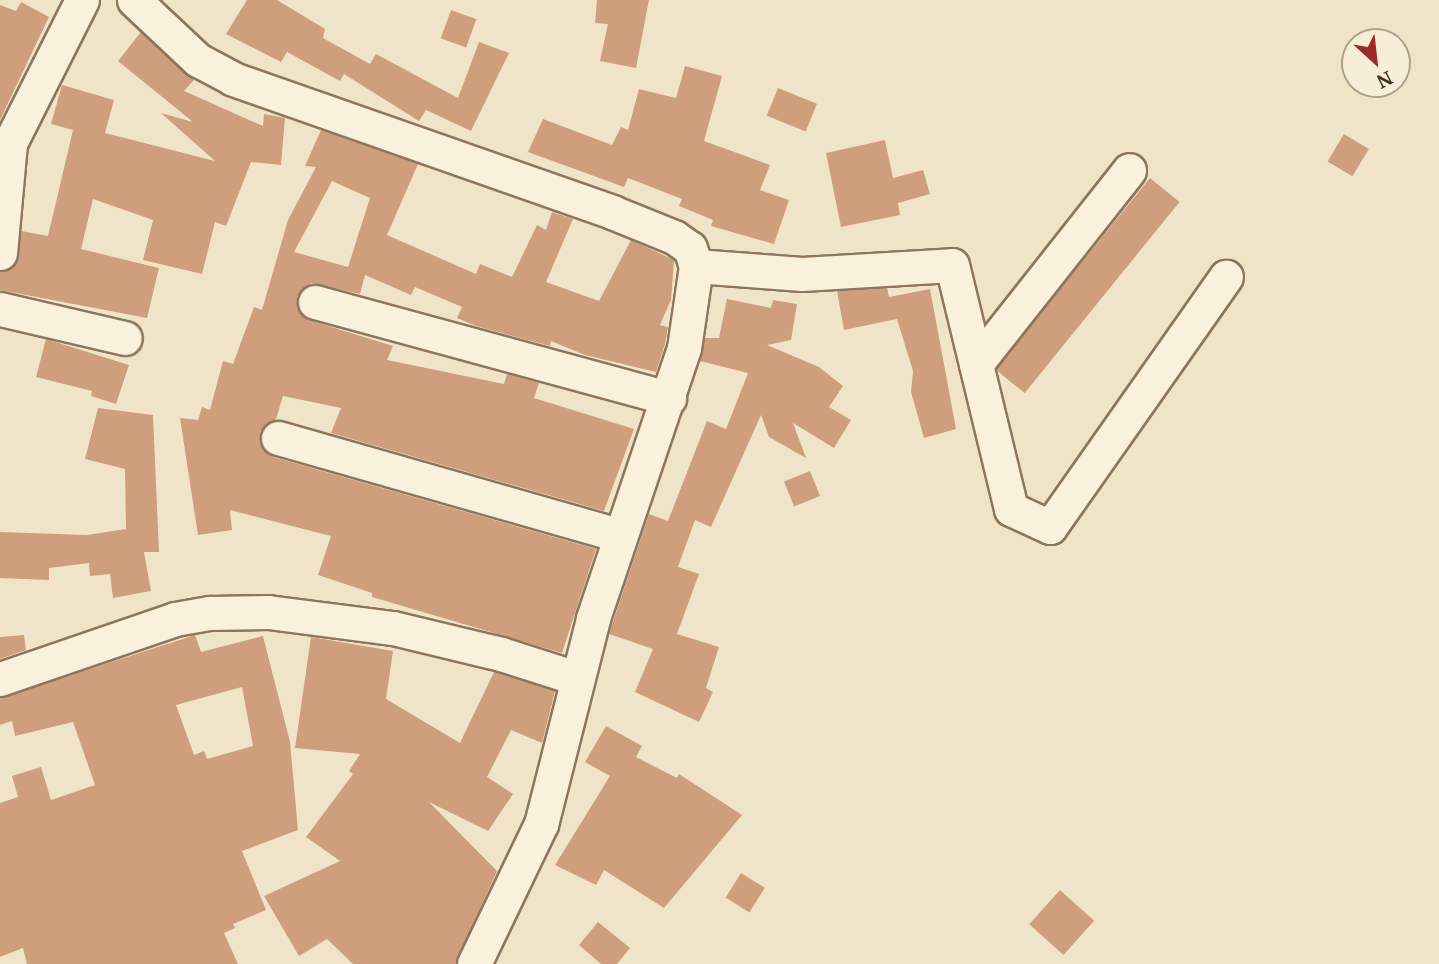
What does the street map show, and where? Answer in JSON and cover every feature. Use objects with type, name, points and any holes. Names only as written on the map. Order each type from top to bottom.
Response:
[{"type":"street","points":[[0,253],[5,143],[82,0]]},
{"type":"street","points":[[134,0],[198,60],[233,79],[427,145],[674,237],[690,248],[696,266],[684,348],[618,535],[576,678],[541,824],[474,964]]},
{"type":"street","points":[[976,364],[1129,170]]},
{"type":"street","points":[[696,266],[802,274],[953,265],[1011,509],[1050,527],[1226,277]]},
{"type":"street","points":[[315,302],[668,398]]},
{"type":"street","points":[[0,309],[125,338]]},
{"type":"street","points":[[278,438],[618,535]]},
{"type":"street","points":[[0,679],[175,620],[210,613],[268,612],[393,628],[501,654],[576,678]]},
{"type":"building","points":[[247,0],[277,0],[325,29],[323,38],[370,64],[376,54],[458,98],[479,42],[509,53],[471,131],[426,110],[419,121],[344,74],[340,81],[287,52],[281,62],[226,34]]},
{"type":"building","points":[[597,0],[649,0],[636,68],[600,61],[608,24],[595,23]]},
{"type":"building","points":[[21,2],[49,17],[0,120],[0,5],[16,11]]},
{"type":"building","points":[[451,10],[476,19],[466,47],[441,38]]},
{"type":"building","points":[[141,32],[194,80],[184,91],[263,126],[264,114],[285,118],[281,165],[251,162],[226,226],[215,222],[202,274],[143,260],[153,220],[93,199],[81,249],[159,268],[147,318],[0,290],[0,272],[16,263],[21,231],[48,236],[73,130],[51,124],[62,85],[114,100],[105,133],[215,161],[161,113],[193,122],[118,61]]},
{"type":"building","points":[[685,66],[722,76],[704,141],[770,165],[760,190],[789,200],[774,244],[711,226],[713,220],[679,206],[682,199],[628,178],[624,187],[528,152],[543,119],[612,145],[621,127],[628,130],[639,89],[676,98]]},
{"type":"building","points":[[778,88],[817,104],[806,132],[767,116]]},
{"type":"building","points":[[321,130],[418,164],[387,235],[476,274],[480,264],[512,277],[537,225],[546,230],[552,212],[573,219],[546,282],[599,301],[631,240],[674,260],[671,300],[660,325],[668,327],[656,372],[585,355],[551,341],[550,346],[476,326],[457,318],[462,307],[415,287],[411,295],[365,275],[360,294],[311,283],[297,296],[297,308],[309,320],[393,346],[387,360],[504,384],[507,374],[539,383],[534,398],[634,429],[604,511],[331,433],[341,408],[283,396],[276,419],[260,432],[260,443],[273,457],[596,549],[562,653],[372,597],[372,593],[318,575],[331,536],[230,510],[232,530],[198,535],[180,418],[198,420],[202,407],[210,410],[223,361],[233,364],[254,307],[262,310],[288,220],[316,167],[305,166]],"holes":[[[332,181],[370,198],[348,267],[294,252]]]},
{"type":"building","points":[[1344,134],[1369,149],[1352,176],[1328,161]]},
{"type":"building","points":[[885,140],[893,178],[923,170],[930,194],[898,203],[900,215],[841,227],[826,153]]},
{"type":"building","points":[[1150,178],[1180,202],[1025,393],[995,369]]},
{"type":"building","points":[[887,288],[889,297],[930,289],[956,429],[924,438],[911,392],[913,371],[897,319],[844,330],[837,291]]},
{"type":"building","points":[[727,299],[771,308],[773,300],[797,304],[791,340],[767,345],[819,367],[843,386],[829,407],[851,420],[834,448],[793,423],[806,458],[769,437],[761,415],[711,527],[695,520],[678,567],[699,574],[677,634],[719,647],[706,688],[713,692],[699,722],[635,692],[653,649],[609,634],[649,514],[668,521],[707,421],[726,429],[748,373],[700,361],[705,338],[719,338]]},
{"type":"building","points":[[46,339],[129,365],[116,404],[91,396],[92,391],[36,377]]},
{"type":"building","points":[[98,408],[153,415],[159,552],[144,552],[151,591],[113,598],[110,574],[90,576],[89,563],[49,568],[49,580],[0,578],[0,532],[87,535],[126,529],[125,469],[85,459]]},
{"type":"building","points":[[810,471],[820,496],[794,507],[784,481]]},
{"type":"building","points":[[24,635],[26,650],[0,659],[0,637]]},
{"type":"building","points":[[195,635],[201,652],[263,636],[290,742],[298,830],[242,851],[266,910],[233,924],[235,928],[224,933],[238,964],[27,964],[23,948],[0,957],[0,803],[18,797],[12,776],[41,767],[51,800],[95,785],[73,722],[15,736],[12,721],[0,725],[0,698]],"holes":[[[242,687],[253,746],[207,759],[204,751],[194,755],[176,705]]]},
{"type":"building","points":[[311,637],[393,651],[386,699],[460,743],[494,672],[555,691],[542,743],[511,730],[487,777],[513,794],[488,831],[429,802],[497,871],[455,964],[353,964],[327,939],[299,956],[264,896],[340,861],[306,837],[353,774],[349,771],[360,754],[295,748]]},
{"type":"building","points":[[606,726],[642,746],[636,757],[677,778],[679,774],[742,815],[664,908],[604,870],[596,885],[555,865],[610,776],[585,762]]},
{"type":"building","points":[[741,873],[765,888],[749,912],[726,898]]},
{"type":"building","points":[[1060,890],[1094,921],[1063,955],[1029,924]]},
{"type":"building","points":[[598,922],[630,948],[617,964],[601,964],[579,945]]}]
